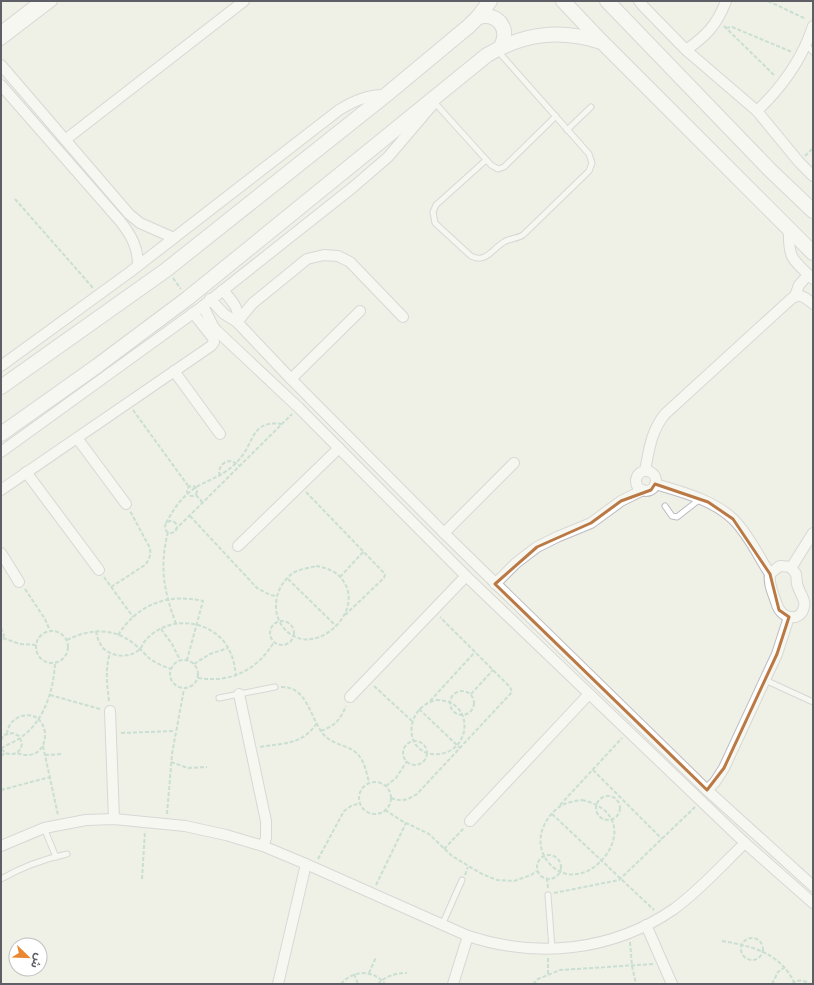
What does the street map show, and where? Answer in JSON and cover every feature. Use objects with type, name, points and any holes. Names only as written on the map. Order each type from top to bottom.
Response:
[{"type":"main road","points":[[1,387],[166,270],[386,95],[478,17],[490,1]]},
{"type":"main road","points":[[563,1],[813,253]]},
{"type":"main road","points":[[607,1],[759,159],[813,212]]},
{"type":"main road","points":[[478,17],[493,17],[500,23],[504,33],[504,38],[498,49]]},
{"type":"main road","points":[[1,434],[101,371],[188,298],[487,55],[498,49],[528,38],[558,34],[602,42]]},
{"type":"street","points":[[1,31],[40,1]]},
{"type":"street","points":[[1,40],[52,1]]},
{"type":"street","points":[[65,140],[244,1]]},
{"type":"street","points":[[478,17],[479,1]]},
{"type":"street","points":[[639,1],[686,50],[757,112],[799,162],[813,176]]},
{"type":"street","points":[[686,50],[704,37],[718,19],[726,1]]},
{"type":"street","points":[[757,112],[783,84],[801,56],[810,48],[811,28]]},
{"type":"street","points":[[1,65],[128,214],[140,223],[174,238]]},
{"type":"street","points":[[1,85],[120,222],[135,245],[138,255],[138,265]]},
{"type":"street","points":[[1,452],[101,371],[193,313],[352,188],[388,157],[449,85]]},
{"type":"street","points":[[1,366],[99,295],[339,110],[353,102],[370,96],[386,95]]},
{"type":"street","points":[[645,471],[651,438],[657,425],[665,414],[795,296],[799,285],[811,277],[792,257],[788,246],[789,230]]},
{"type":"street","points":[[237,322],[253,303],[307,259],[324,255],[331,255],[344,259],[356,266],[403,317]]},
{"type":"street","points":[[223,290],[237,308],[237,322]]},
{"type":"street","points":[[795,296],[799,295],[809,301],[813,290]]},
{"type":"street","points":[[206,303],[237,322],[291,379],[495,584],[707,790],[813,886]]},
{"type":"street","points":[[206,303],[209,318],[218,331],[299,408],[466,576],[745,842],[813,903]]},
{"type":"street","points":[[291,379],[360,311]]},
{"type":"street","points":[[1,490],[211,346],[214,342],[213,338],[193,313]]},
{"type":"street","points":[[174,371],[220,434]]},
{"type":"street","points":[[77,438],[126,504]]},
{"type":"street","points":[[238,546],[339,448]]},
{"type":"street","points":[[444,533],[514,463]]},
{"type":"street","points":[[495,584],[528,553],[552,539],[591,523],[621,501],[643,490],[651,490],[655,484],[655,476],[652,473],[645,471],[641,472],[621,501]]},
{"type":"street","points":[[26,472],[99,570]]},
{"type":"street","points":[[637,478],[638,486],[643,490]]},
{"type":"street","points":[[655,484],[716,506],[733,519],[742,530],[770,574],[770,582],[779,610],[783,615],[790,617],[808,611],[797,585],[796,574],[791,568],[780,566],[770,574]]},
{"type":"street","points":[[791,568],[813,533]]},
{"type":"street","points":[[1,553],[20,582]]},
{"type":"street","points":[[350,697],[466,576]]},
{"type":"street","points":[[707,790],[715,782],[724,768],[777,654],[790,617]]},
{"type":"street","points":[[239,694],[266,821],[266,838],[263,846]]},
{"type":"street","points":[[470,821],[589,694]]},
{"type":"street","points":[[110,712],[114,819]]},
{"type":"street","points":[[1,846],[44,828],[86,820],[114,819],[185,826],[226,835],[263,846],[442,926],[488,943],[520,949],[550,950],[584,946],[616,938],[646,925],[674,909],[699,888],[745,842]]},
{"type":"street","points":[[278,984],[310,866]]},
{"type":"street","points":[[646,925],[672,984]]},
{"type":"street","points":[[453,984],[468,936]]},
{"type":"lane","points":[[486,160],[436,205],[433,212],[435,223],[471,256],[478,259],[485,258],[505,241],[523,235],[589,171],[592,163],[592,158],[498,49]]},
{"type":"lane","points":[[434,103],[486,160],[494,168],[498,169],[504,167],[556,116]]},
{"type":"lane","points":[[568,130],[591,107]]},
{"type":"lane","points":[[665,506],[672,516],[677,517],[700,499]]},
{"type":"lane","points":[[765,680],[813,702]]},
{"type":"lane","points":[[219,698],[275,687]]},
{"type":"lane","points":[[44,828],[56,857]]},
{"type":"lane","points":[[1,880],[25,867],[68,854]]},
{"type":"lane","points":[[442,926],[462,880]]},
{"type":"lane","points":[[548,894],[550,950]]},
{"type":"path","points":[[768,1],[811,28]]},
{"type":"path","points":[[718,19],[783,84]]},
{"type":"path","points":[[726,28],[732,27],[801,56]]},
{"type":"path","points":[[15,199],[99,295]]},
{"type":"path","points":[[166,270],[188,298]]},
{"type":"path","points":[[128,403],[189,487],[187,490],[188,493]]},
{"type":"path","points":[[168,532],[171,533],[176,530],[299,408]]},
{"type":"path","points":[[176,624],[165,589],[163,566],[165,543],[168,532],[165,528],[166,523],[176,506],[188,493],[220,476],[236,463],[244,454],[256,431],[268,424],[282,424]]},
{"type":"path","points":[[220,476],[220,468],[224,462],[229,461],[240,466]]},
{"type":"path","points":[[189,487],[193,486],[196,488]]},
{"type":"path","points":[[300,486],[384,572],[385,576],[343,617],[336,626],[324,635],[309,640],[302,640],[293,636],[283,628],[280,622],[276,608],[277,596],[283,584],[300,570],[316,566],[331,570],[340,577],[346,585],[350,600],[343,617]]},
{"type":"path","points":[[196,488],[196,494],[203,503]]},
{"type":"path","points":[[188,493],[192,496],[196,494]]},
{"type":"path","points":[[111,587],[145,565],[151,554],[148,543],[126,504]]},
{"type":"path","points":[[190,516],[257,588],[270,595],[277,596]]},
{"type":"path","points":[[166,523],[168,521],[174,521],[177,525],[176,530]]},
{"type":"path","points":[[340,577],[364,552]]},
{"type":"path","points":[[99,570],[133,617]]},
{"type":"path","points":[[288,579],[336,626]]},
{"type":"path","points":[[20,582],[45,619],[50,631]]},
{"type":"path","points":[[118,635],[133,617],[151,605],[182,598],[203,601],[187,660]]},
{"type":"path","points":[[391,798],[405,800],[417,794],[512,692],[510,687],[494,670],[433,611]]},
{"type":"path","points":[[280,622],[284,622],[291,625],[294,633],[293,636],[292,640],[285,645],[281,645],[274,642],[271,630],[273,626],[280,622]]},
{"type":"path","points":[[96,631],[98,640],[103,648],[110,653],[125,656],[140,649],[144,642],[153,634],[170,624],[197,624],[207,628],[217,635],[228,648],[235,664],[236,676]]},
{"type":"path","points":[[1,628],[4,632],[1,641]]},
{"type":"path","points":[[160,629],[172,644],[180,660]]},
{"type":"path","points":[[50,631],[58,632],[67,640],[67,652],[63,659],[51,663],[43,660],[38,653],[36,645],[42,634],[50,631]]},
{"type":"path","points":[[67,640],[77,635],[96,631],[112,633],[124,637],[150,659],[171,669]]},
{"type":"path","points":[[3,638],[20,644],[36,645]]},
{"type":"path","points":[[198,678],[217,679],[236,676],[262,659],[274,642]]},
{"type":"path","points":[[194,664],[210,654],[228,648]]},
{"type":"path","points":[[430,702],[443,700],[449,702],[455,706],[465,722],[464,735],[457,746],[446,753],[427,753],[417,746],[414,741],[411,727],[412,721],[419,709],[430,702],[475,652]]},
{"type":"path","points":[[50,695],[110,712],[106,673],[110,653]]},
{"type":"path","points":[[180,660],[187,660],[194,664],[198,670],[198,678],[192,687],[184,689],[177,687],[170,677],[171,669],[174,664],[180,660]]},
{"type":"path","points":[[1,740],[7,734],[10,725],[20,717],[29,716],[37,719],[43,725],[46,738],[43,746],[33,754],[25,755],[17,753],[11,755],[5,753],[1,748],[21,738],[37,719],[50,695],[54,682],[55,662]]},
{"type":"path","points":[[471,694],[494,670]]},
{"type":"path","points":[[367,680],[412,721]]},
{"type":"path","points":[[275,687],[284,687],[294,690],[301,695],[321,731],[330,740],[356,752],[360,757],[365,766],[369,783]]},
{"type":"path","points":[[167,824],[171,762],[175,731],[184,689]]},
{"type":"path","points":[[464,690],[471,694],[474,701],[472,709],[466,714],[462,715],[459,715],[453,711],[449,702],[452,695],[457,691],[464,690]]},
{"type":"path","points":[[321,731],[337,722],[342,715],[350,697]]},
{"type":"path","points":[[419,709],[460,748]]},
{"type":"path","points":[[250,748],[296,741],[312,731],[317,723]]},
{"type":"path","points":[[111,734],[175,731]]},
{"type":"path","points":[[556,810],[563,805],[582,800],[596,804],[607,812],[612,819],[615,833],[614,840],[608,854],[602,861],[590,870],[576,875],[560,871],[550,865],[540,846],[541,833],[547,820],[552,814],[628,731]]},
{"type":"path","points":[[7,734],[16,734],[21,738],[22,746],[17,753]]},
{"type":"path","points":[[414,741],[423,744],[427,753],[419,764],[412,764],[404,758],[403,750],[407,744],[414,741]]},
{"type":"path","points":[[43,746],[60,824]]},
{"type":"path","points":[[1,756],[5,753]]},
{"type":"path","points":[[45,755],[63,754]]},
{"type":"path","points":[[386,786],[396,778],[406,761]]},
{"type":"path","points":[[171,762],[188,768],[207,767]]},
{"type":"path","points":[[593,770],[662,839]]},
{"type":"path","points":[[1,790],[50,777]]},
{"type":"path","points":[[378,782],[386,786],[391,798],[389,805],[385,810],[377,814],[369,812],[362,807],[360,803],[360,795],[363,788],[369,783],[378,782]]},
{"type":"path","points":[[606,795],[610,796],[617,800],[619,804],[619,812],[617,816],[612,819],[605,820],[598,815],[596,811],[596,804],[599,799],[606,795]]},
{"type":"path","points":[[547,878],[548,894],[614,882],[621,878],[702,801]]},
{"type":"path","points":[[310,866],[344,811],[351,806],[360,803]]},
{"type":"path","points":[[385,810],[406,823],[429,834],[452,856],[468,867],[497,880],[514,881],[531,875],[537,870]]},
{"type":"path","points":[[552,814],[661,916]]},
{"type":"path","points":[[444,848],[470,821]]},
{"type":"path","points":[[142,879],[145,822]]},
{"type":"path","points":[[372,894],[406,823]]},
{"type":"path","points":[[551,855],[557,858],[561,864],[560,871],[554,878],[541,876],[537,870],[538,860],[544,856],[551,855]]},
{"type":"path","points":[[630,932],[632,966],[636,984]]},
{"type":"path","points":[[755,939],[761,943],[761,955],[756,960],[748,960],[743,955],[742,945],[746,940],[755,939]]},
{"type":"path","points":[[722,941],[742,945],[762,952],[778,961],[785,967],[793,983],[802,980],[810,984]]},
{"type":"path","points":[[548,975],[550,950]]},
{"type":"path","points":[[369,974],[376,957]]},
{"type":"path","points":[[533,984],[538,979],[560,970],[663,964]]},
{"type":"path","points":[[772,984],[778,972],[785,967]]},
{"type":"path","points":[[341,984],[344,980],[354,974],[364,973],[382,980],[385,984]]},
{"type":"path","points":[[378,984],[382,980],[394,974],[407,973]]},
{"type":"path","points":[[354,974],[358,984]]},
{"type":"highlighted area","points":[[655,484],[708,502],[733,519],[770,574],[779,610],[789,617],[777,654],[724,768],[707,790],[495,584],[537,547],[591,523],[621,501],[651,490]]}]
